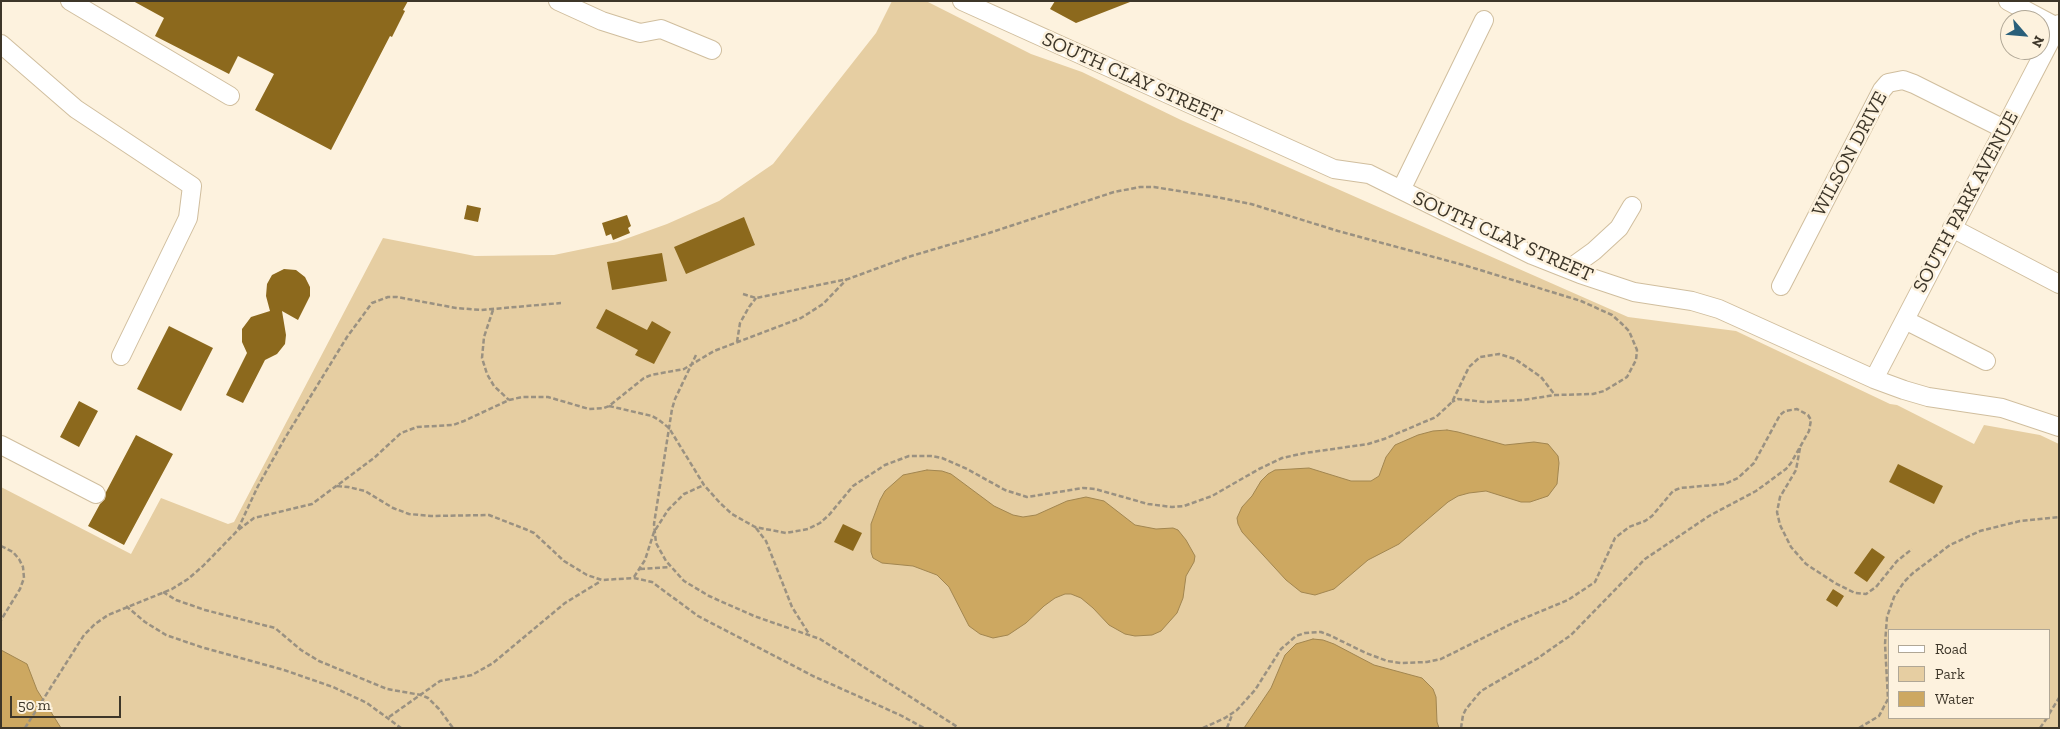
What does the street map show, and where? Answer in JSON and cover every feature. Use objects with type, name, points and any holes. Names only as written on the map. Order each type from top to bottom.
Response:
[{"type":"street","points":[[70,1],[230,96]]},
{"type":"street","points":[[558,1],[602,22],[640,33],[661,28],[712,50]]},
{"type":"street","name":"SOUTH CLAY STREET","points":[[962,1],[1334,169],[1369,174],[1532,254],[1569,269],[1634,292],[1692,301],[1719,309],[1874,379],[1928,397],[2002,408],[2059,427]]},
{"type":"street","points":[[2008,1],[2058,25]]},
{"type":"street","points":[[1401,190],[1484,20]]},
{"type":"street","name":"SOUTH PARK AVENUE","points":[[1874,379],[2058,25]]},
{"type":"street","points":[[1,44],[76,109],[192,186],[188,218],[121,356]]},
{"type":"street","name":"WILSON DRIVE","points":[[1781,286],[1882,90],[1888,84],[1904,80],[2004,129]]},
{"type":"street","points":[[1569,269],[1594,251],[1619,228],[1632,206]]},
{"type":"street","points":[[1952,228],[2059,284]]},
{"type":"street","points":[[1905,320],[1986,361]]},
{"type":"street","points":[[1,445],[96,494]]},
{"type":"path","points":[[610,406],[652,416],[669,428],[704,485],[732,514],[755,527],[786,533],[808,529],[829,515],[854,486],[896,459],[921,455],[954,462],[1005,490],[1027,497],[1083,488],[1095,489],[1148,504],[1172,507],[1184,506],[1212,496],[1258,468],[1282,458],[1305,452],[1368,444],[1384,439],[1436,417],[1458,399],[1486,402],[1523,400],[1555,395],[1593,394],[1614,387],[1627,377],[1636,360],[1637,350],[1629,331],[1612,315],[1581,301],[1458,263],[1338,231],[1251,204],[1199,194],[1140,187],[1114,192],[908,257],[848,279],[756,298],[743,294]]},
{"type":"path","points":[[25,728],[75,648],[95,624],[126,606],[164,592],[188,578],[203,566],[237,531],[254,518],[264,514],[303,508],[312,504],[374,458],[394,439],[409,429],[458,423],[510,400],[522,397],[548,397],[589,408],[610,406],[644,378],[684,369],[714,351],[789,324],[811,313],[835,294],[848,279]]},
{"type":"path","points":[[237,531],[258,486],[285,438],[347,337],[372,303],[388,297],[397,297],[456,308],[492,310],[561,303]]},
{"type":"path","points":[[737,342],[740,323],[756,298]]},
{"type":"path","points":[[492,310],[486,330],[482,358],[487,374],[494,386],[510,400]]},
{"type":"path","points":[[1452,402],[1469,367],[1480,357],[1491,354],[1506,356],[1524,364],[1541,377],[1555,395]]},
{"type":"path","points":[[696,356],[675,399],[654,532],[658,547],[670,567],[684,581],[709,596],[754,616],[810,635],[830,645],[959,728]]},
{"type":"path","points":[[1203,728],[1232,713],[1247,701],[1281,649],[1296,636],[1305,633],[1321,632],[1366,653],[1401,663],[1413,664],[1441,659],[1515,622],[1568,600],[1595,582],[1611,545],[1621,532],[1646,521],[1658,510],[1667,496],[1680,488],[1714,486],[1738,478],[1754,463],[1776,421],[1785,411],[1797,409],[1804,412],[1811,420],[1809,431],[1792,463],[1778,476],[1756,491],[1693,526],[1645,559],[1571,635],[1538,658],[1481,691],[1466,709],[1461,728]]},
{"type":"path","points":[[1800,446],[1799,462],[1780,497],[1777,512],[1780,525],[1791,547],[1806,564],[1835,583],[1855,592],[1866,594],[1876,587],[1897,561],[1912,549]]},
{"type":"path","points":[[634,578],[640,569],[654,532],[668,510],[684,494],[704,485]]},
{"type":"path","points":[[335,486],[365,491],[393,508],[409,514],[496,517],[534,533],[577,570],[587,575],[602,580],[634,578],[658,585],[698,616],[799,669],[900,715],[924,728]]},
{"type":"path","points":[[1859,728],[1879,716],[1888,700],[1885,644],[1887,617],[1894,597],[1908,578],[1950,545],[1980,531],[2020,521],[2059,517]]},
{"type":"path","points":[[755,527],[766,541],[792,607],[810,635]]},
{"type":"path","points":[[1,546],[13,552],[19,559],[23,568],[24,578],[20,589],[1,620]]},
{"type":"path","points":[[640,569],[670,567]]},
{"type":"path","points":[[388,717],[440,681],[472,675],[493,663],[565,603],[602,580]]},
{"type":"path","points":[[164,592],[176,600],[198,608],[275,628],[301,650],[319,661],[387,689],[421,695],[433,702],[452,728]]},
{"type":"path","points":[[126,606],[145,622],[166,634],[200,647],[312,679],[351,695],[388,717],[402,728]]},
{"type":"path","points":[[2050,712],[2059,698]]},
{"type":"path","points":[[1226,728],[1232,713]]},
{"type":"green space","points":[[892,1],[926,1],[1031,54],[1082,72],[1181,120],[1628,317],[1736,331],[1890,404],[1897,405],[1974,444],[1984,425],[2040,435],[2059,444],[2059,728],[1,728],[1,487],[131,554],[161,498],[228,524],[234,522],[383,238],[475,256],[554,255],[617,242],[667,224],[719,201],[773,164],[876,33]]},
{"type":"water","points":[[1447,430],[1505,445],[1534,442],[1548,444],[1558,456],[1557,484],[1548,496],[1530,502],[1521,502],[1486,491],[1458,496],[1448,502],[1399,544],[1368,560],[1334,589],[1315,595],[1301,592],[1286,580],[1242,532],[1238,524],[1237,518],[1242,507],[1252,496],[1261,481],[1275,470],[1309,468],[1351,481],[1371,481],[1379,476],[1386,457],[1395,445],[1418,435]]},
{"type":"water","points":[[927,470],[951,474],[994,506],[1013,515],[1023,517],[1036,515],[1067,501],[1086,497],[1104,501],[1135,525],[1156,529],[1173,528],[1178,530],[1195,556],[1194,562],[1186,576],[1183,598],[1177,613],[1161,631],[1152,635],[1135,636],[1125,634],[1109,625],[1081,598],[1065,594],[1055,598],[1026,623],[1008,635],[993,638],[980,634],[969,626],[949,587],[937,575],[913,566],[882,563],[873,558],[871,552],[871,524],[885,491],[903,475]]},
{"type":"water","points":[[1313,639],[1334,644],[1374,665],[1422,678],[1433,689],[1436,697],[1439,728],[1244,728],[1271,688],[1285,655],[1296,644]]},
{"type":"water","points":[[1,650],[27,664],[37,690],[61,728],[1,728]]},
{"type":"building","points":[[133,1],[408,1],[392,37],[390,36],[331,150],[255,110],[274,74],[238,56],[229,74],[155,36],[164,18]]},
{"type":"building","points":[[1055,1],[1130,2],[1076,23],[1050,9]]},
{"type":"building","points":[[467,205],[481,208],[478,222],[464,219]]},
{"type":"building","points":[[627,215],[631,226],[628,228],[630,233],[613,240],[611,234],[606,236],[602,223]]},
{"type":"building","points":[[744,217],[755,245],[686,274],[674,247]]},
{"type":"building","points":[[662,253],[667,281],[612,290],[607,262]]},
{"type":"building","points":[[284,269],[296,270],[305,277],[310,287],[310,296],[298,320],[282,311],[286,335],[285,344],[277,354],[265,360],[243,403],[226,395],[247,353],[242,342],[242,329],[251,317],[270,311],[266,296],[267,284],[272,275]]},
{"type":"building","points":[[606,309],[647,330],[652,321],[671,332],[654,364],[635,355],[638,350],[596,328]]},
{"type":"building","points":[[169,326],[213,348],[181,411],[137,389]]},
{"type":"building","points":[[79,401],[98,411],[79,447],[60,437]]},
{"type":"building","points":[[136,435],[173,454],[124,545],[88,526],[100,504],[105,499],[106,492]]},
{"type":"building","points":[[1898,464],[1943,486],[1934,504],[1889,482]]},
{"type":"building","points":[[843,524],[862,533],[853,551],[834,542]]},
{"type":"building","points":[[1872,548],[1885,557],[1867,582],[1854,573]]},
{"type":"building","points":[[1833,589],[1844,596],[1837,607],[1826,600]]}]
